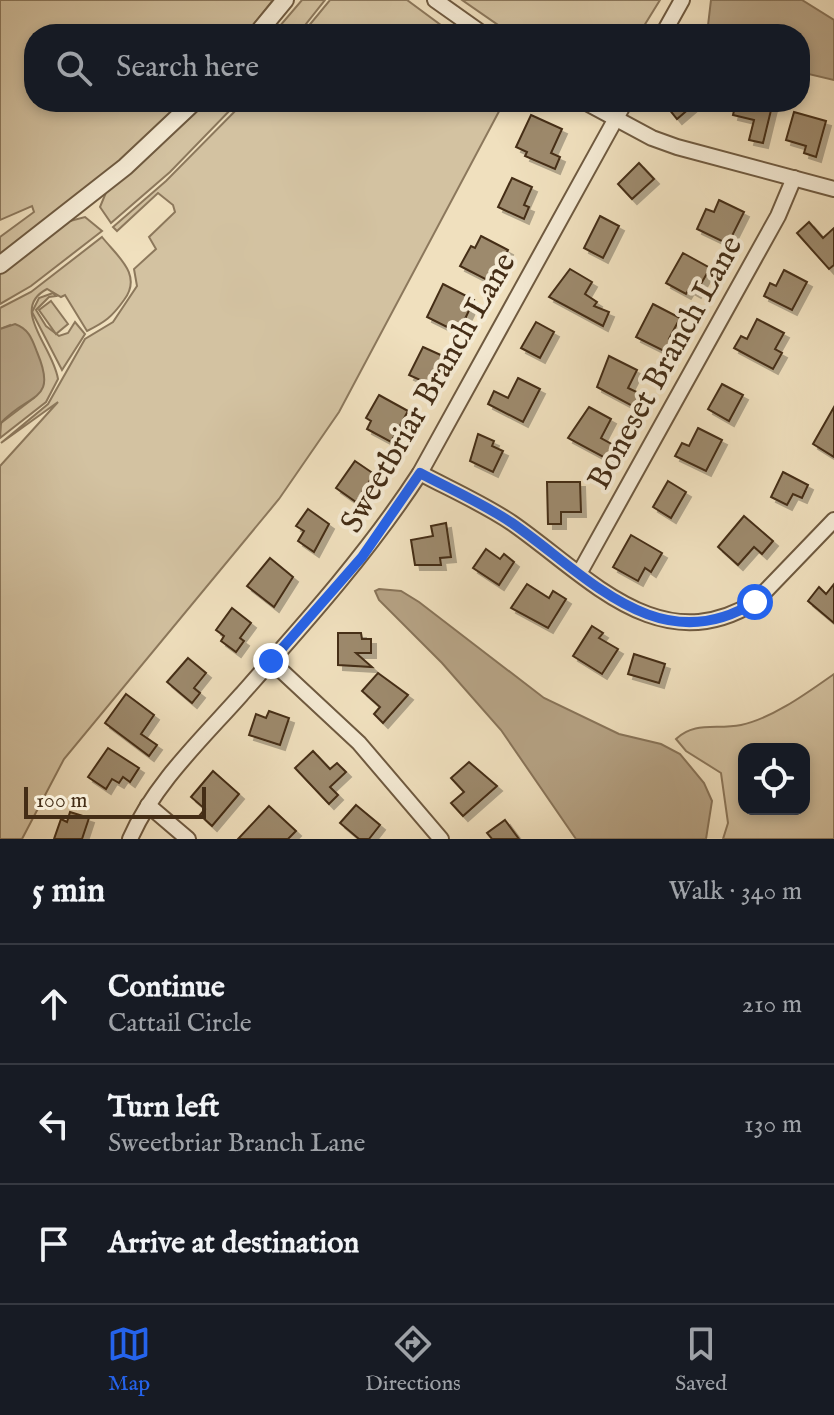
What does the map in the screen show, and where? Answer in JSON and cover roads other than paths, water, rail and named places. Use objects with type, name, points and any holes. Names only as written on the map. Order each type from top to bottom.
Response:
[{"type":"street","points":[[265,24],[285,0]]},
{"type":"street","points":[[435,0],[469,24]]},
{"type":"street","points":[[669,24],[682,0]]},
{"type":"street","points":[[0,265],[125,167],[183,112]]},
{"type":"street","points":[[603,112],[677,147],[834,189]]},
{"type":"street","name":"Sweetbriar Branch Lane","points":[[130,839],[148,805],[362,557],[420,473],[619,112]]},
{"type":"street","name":"Boneset Branch Lane","points":[[580,572],[778,216],[794,178]]},
{"type":"street","points":[[420,473],[509,521],[649,618],[691,624],[708,622],[755,602],[834,520]]},
{"type":"street","points":[[271,661],[359,743],[441,839]]},
{"type":"street","points":[[148,805],[188,839]]}]
